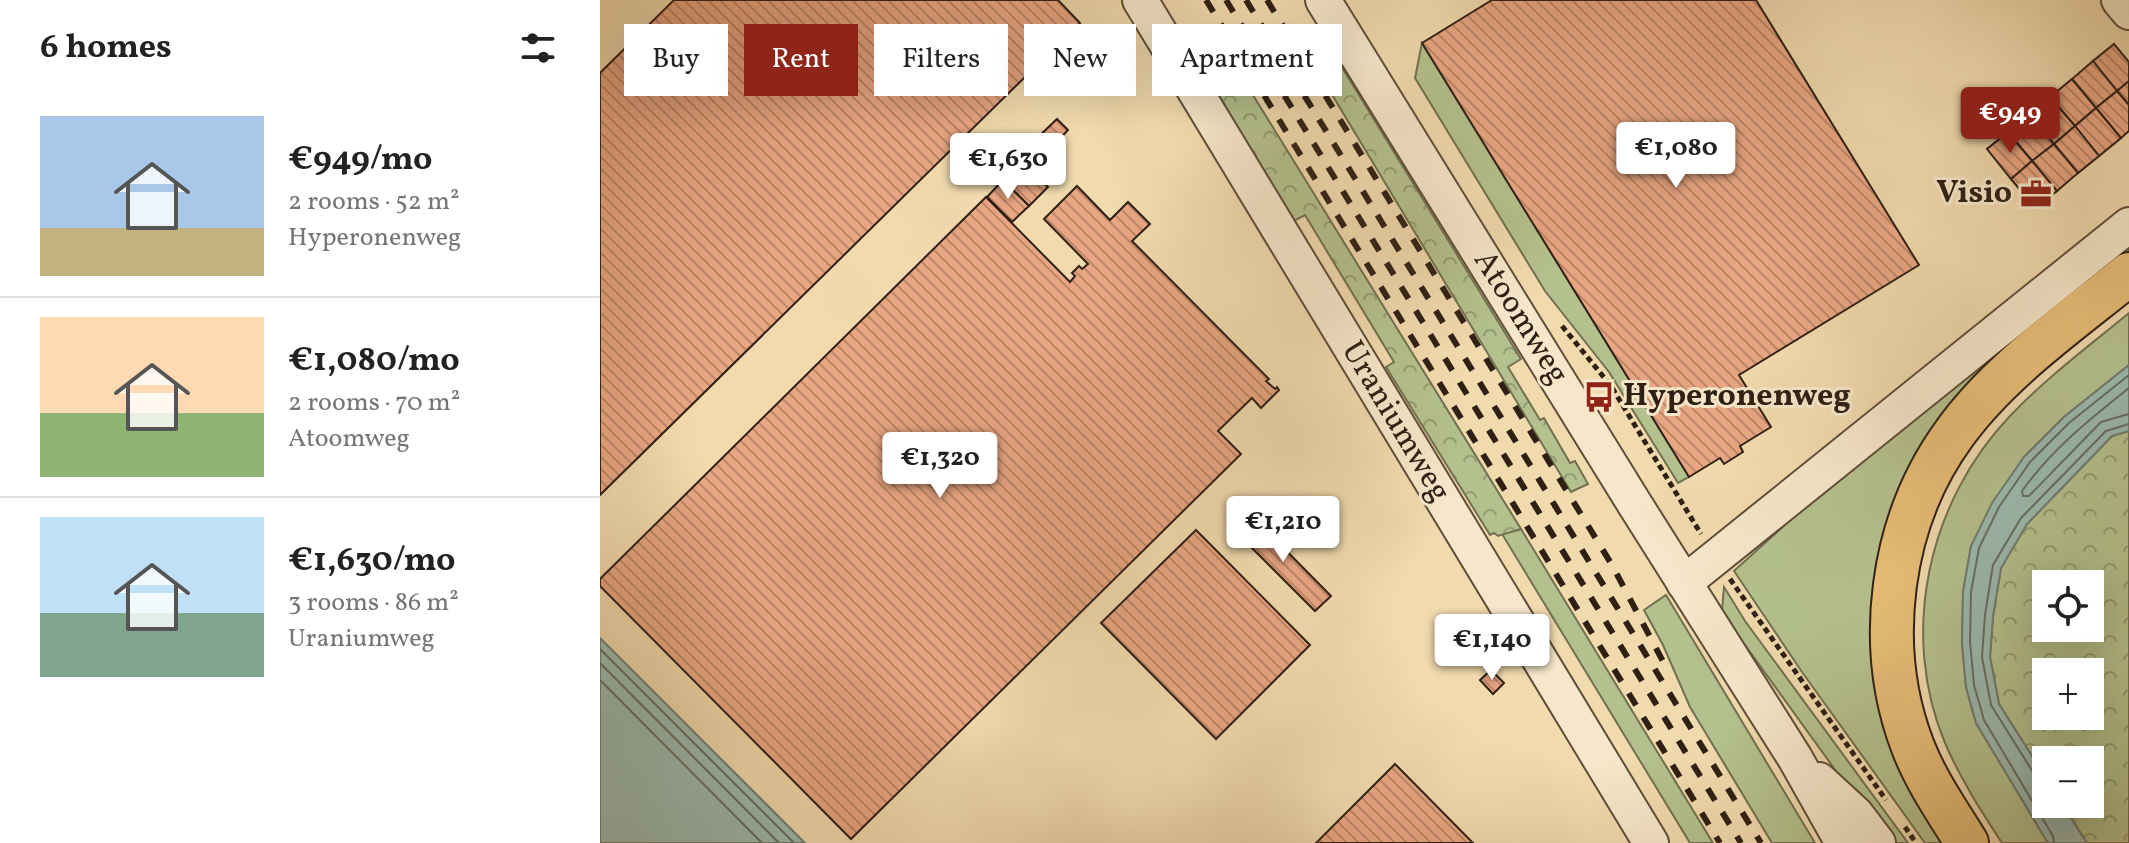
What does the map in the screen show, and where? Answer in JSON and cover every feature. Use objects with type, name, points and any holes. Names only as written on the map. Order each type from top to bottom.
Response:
[{"type":"main road","points":[[1967,843],[1934,790],[1913,747],[1902,708],[1893,633],[1893,595],[1900,552],[1920,493],[1954,434],[1992,391],[2040,347],[2129,274]]},
{"type":"main road","points":[[1987,843],[1962,802],[1920,709],[1911,653],[1910,600],[1921,542],[1955,464],[2027,381],[2129,296]]},
{"type":"street","name":"Uraniumweg","points":[[1140,0],[1651,843]]},
{"type":"street","name":"Atoomweg","points":[[1323,0],[1795,758],[1843,843]]},
{"type":"street","points":[[2119,0],[2129,12]]},
{"type":"street","points":[[1684,583],[2129,225]]},
{"type":"street","name":"Atoomweg","points":[[1795,758],[1856,814],[1888,830]]},
{"type":"path","name":"Atoomweg","points":[[1557,320],[1611,386],[1715,558],[1889,804]]},
{"type":"path","points":[[1888,830],[1916,843]]},
{"type":"green space","points":[[1422,43],[1689,477],[1678,483],[1609,372],[1545,291],[1415,78]]},
{"type":"green space","points":[[1342,67],[1521,359],[1508,367],[1540,420],[1544,418],[1570,463],[1575,461],[1588,484],[1571,492],[1333,96],[1342,96]]},
{"type":"green space","points":[[1254,96],[1521,529],[1498,536],[1494,533],[1490,535],[1386,367],[1394,362],[1305,215],[1288,224],[1212,97]]},
{"type":"green space","points":[[2129,239],[2129,265],[2007,365],[1882,606],[1954,843],[1925,843],[1734,571],[1808,504]]},
{"type":"green space","points":[[2129,313],[2129,365],[2064,417],[2024,457],[1971,546],[1963,592],[1962,643],[1966,687],[1976,723],[2048,843],[2002,843],[1957,769],[1931,701],[1924,658],[1924,614],[1930,570],[1941,528],[1959,488],[1982,450],[2010,416]]},
{"type":"green space","points":[[2129,431],[2129,843],[2087,843],[2071,818],[2104,818],[2104,746],[2032,746],[2032,756],[1999,704],[1990,657],[1993,616],[2001,568],[2027,524],[2112,436]]},
{"type":"green space","points":[[1521,529],[1713,843],[1690,843],[1502,534]]},
{"type":"green space","points":[[1724,587],[1745,621],[1908,843],[1888,843],[1732,627],[1722,611]]},
{"type":"green space","points":[[1666,595],[1815,843],[1772,843],[1690,707],[1644,610]]},
{"type":"water","points":[[2129,365],[2129,431],[2112,436],[2027,524],[2001,568],[1990,657],[1999,704],[2032,756],[2032,816],[1976,723],[1966,687],[1962,643],[1963,592],[1971,546],[1992,503],[2024,457],[2064,417]]},
{"type":"water","points":[[600,638],[805,843],[600,843]]},
{"type":"water","points":[[2033,818],[2071,818],[2087,843],[2048,843]]},
{"type":"building","points":[[674,0],[1058,0],[1080,23],[1024,24],[1024,78],[1008,94],[1008,24],[874,24],[874,96],[1006,96],[600,495],[600,73],[624,49],[624,96],[728,96],[728,24],[650,24]]},
{"type":"building","points":[[1492,0],[1756,0],[1919,265],[1739,375],[1771,427],[1740,446],[1743,452],[1724,464],[1720,458],[1689,477],[1422,43]]},
{"type":"building","points":[[2114,44],[2129,62],[2129,81],[2117,91],[2093,61]]},
{"type":"building","points":[[2093,61],[2117,91],[2096,108],[2072,79]]},
{"type":"building","points":[[2072,79],[2096,108],[2075,126],[2050,97]]},
{"type":"building","points":[[2129,81],[2129,105],[2117,91]]},
{"type":"building","points":[[2117,91],[2129,105],[2129,131],[2121,138],[2096,108]]},
{"type":"building","points":[[2050,97],[2075,126],[2054,144],[2029,114]]},
{"type":"building","points":[[2096,108],[2121,138],[2099,156],[2075,126]]},
{"type":"building","points":[[2029,114],[2054,144],[2032,161],[2008,132]]},
{"type":"building","points":[[1057,119],[1068,130],[1054,145],[1059,150],[1051,158],[1034,141]]},
{"type":"building","points":[[2075,126],[2099,156],[2078,173],[2054,144]]},
{"type":"building","points":[[2008,132],[2032,161],[2011,179],[1987,149]]},
{"type":"building","points":[[2054,144],[2078,173],[2057,191],[2032,161]]},
{"type":"building","points":[[1022,161],[1048,187],[1029,206],[1003,180]]},
{"type":"building","points":[[2032,161],[2057,191],[2035,208],[2011,179]]},
{"type":"building","points":[[1003,180],[1029,206],[1012,222],[987,197]]},
{"type":"building","points":[[1077,186],[1110,220],[1128,202],[1150,224],[1132,241],[1269,379],[1266,381],[1279,390],[1261,408],[1252,398],[1218,431],[1241,454],[851,839],[600,586],[600,579],[986,197],[1070,282],[1075,276],[1072,273],[1079,266],[1082,269],[1088,264],[1044,219]]},
{"type":"building","points":[[1252,516],[1331,596],[1315,611],[1236,532]]},
{"type":"building","points":[[1196,530],[1310,645],[1216,739],[1101,623]]},
{"type":"building","points":[[1491,670],[1504,683],[1493,694],[1480,680]]},
{"type":"building","points":[[1395,764],[1473,843],[1316,843]]},
{"type":"railway","points":[[1206,0],[1720,843]]},
{"type":"railway","points":[[1226,0],[1741,843]]},
{"type":"railway","points":[[1246,0],[1761,843]]},
{"type":"railway","points":[[1267,0],[1612,565],[1667,669]]},
{"type":"place","name":"Visio","points":[[2036,194]]},
{"type":"place","name":"Hyperonenweg","points":[[1599,397]]}]
